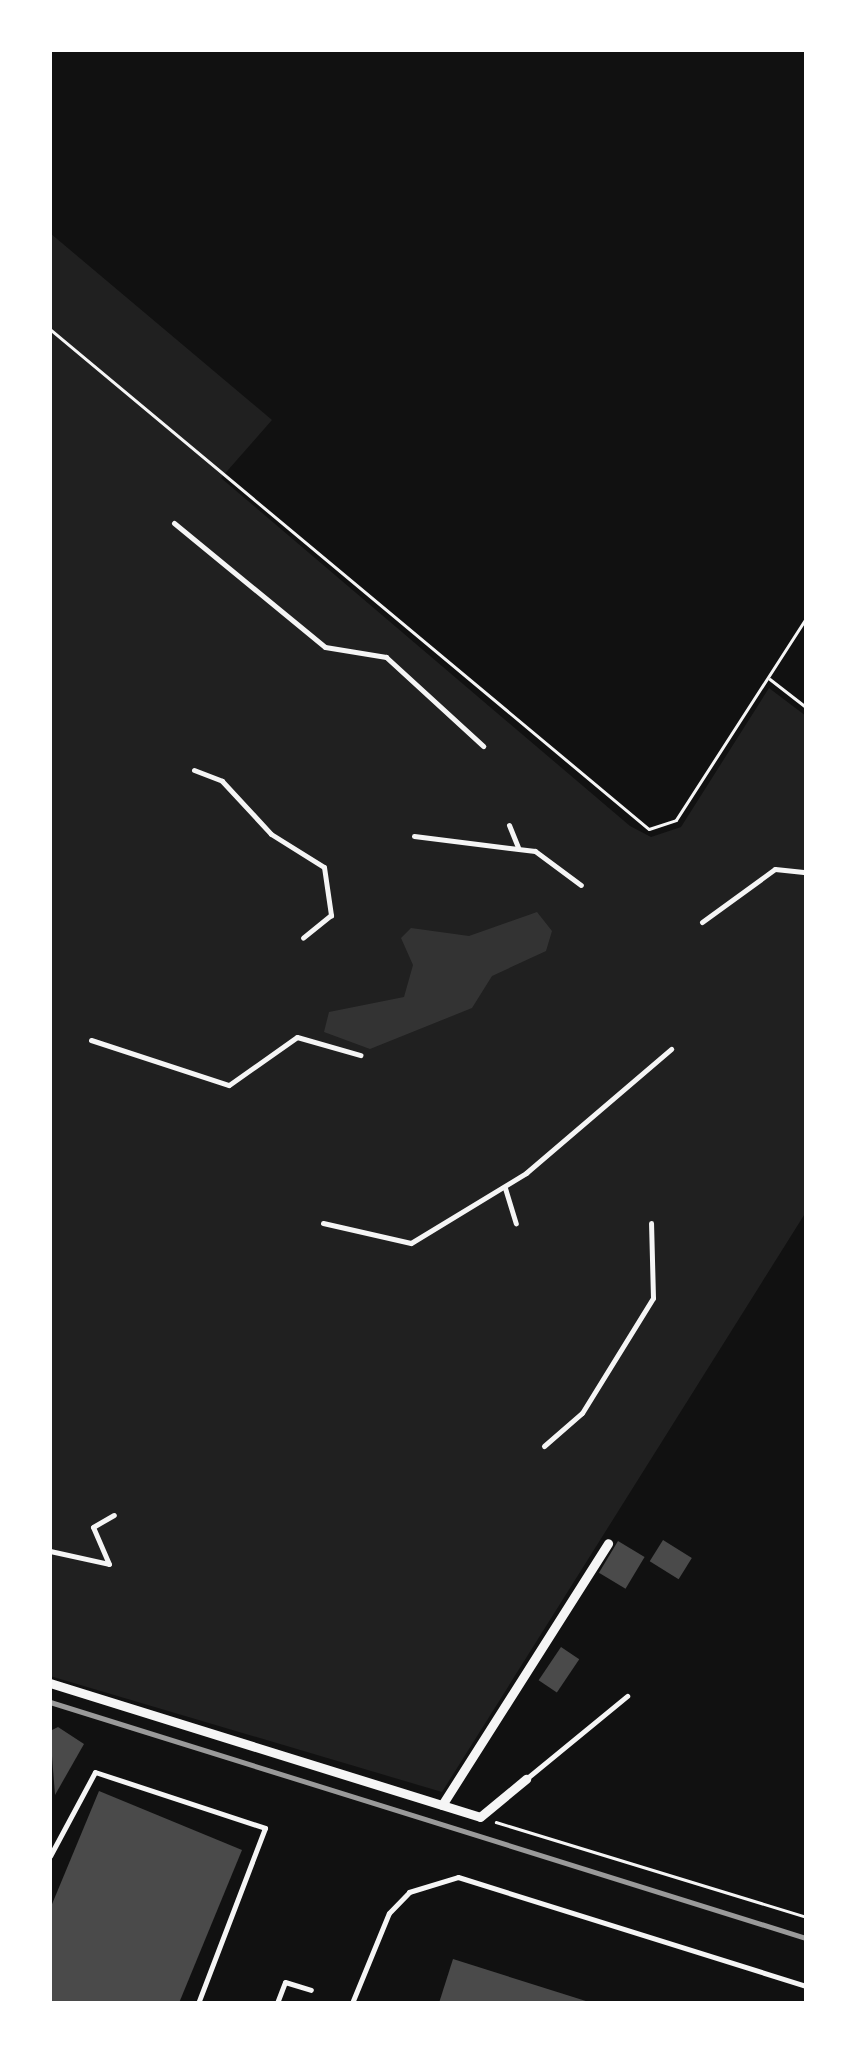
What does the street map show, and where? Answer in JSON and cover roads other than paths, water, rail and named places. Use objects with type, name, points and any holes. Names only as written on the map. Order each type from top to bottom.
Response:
[{"type":"street","points":[[442,1805],[608,1543]]},
{"type":"street","points":[[50,1683],[480,1817],[526,1779]]},
{"type":"lane","points":[[174,523],[325,647],[386,657],[483,746]]},
{"type":"lane","points":[[194,770],[222,781],[271,834],[324,867],[332,914],[303,938]]},
{"type":"lane","points":[[509,826],[518,847]]},
{"type":"lane","points":[[414,836],[518,847],[550,857],[581,885]]},
{"type":"lane","points":[[702,922],[775,869],[806,872]]},
{"type":"lane","points":[[91,1040],[230,1084],[297,1036],[360,1056]]},
{"type":"lane","points":[[324,1223],[402,1246],[469,1200],[505,1188],[670,1049]]},
{"type":"lane","points":[[505,1188],[516,1224]]},
{"type":"lane","points":[[544,1446],[582,1413],[653,1298],[651,1223]]},
{"type":"lane","points":[[50,1551],[109,1564],[93,1527],[114,1515]]},
{"type":"lane","points":[[526,1779],[627,1696]]},
{"type":"lane","points":[[50,1856],[94,1772],[265,1828],[198,2003]]},
{"type":"lane","points":[[352,2003],[389,1913],[409,1892],[458,1877],[806,1986]]},
{"type":"lane","points":[[276,2003],[285,1982],[311,1990]]},
{"type":"railway","points":[[50,1702],[806,1938]]}]
